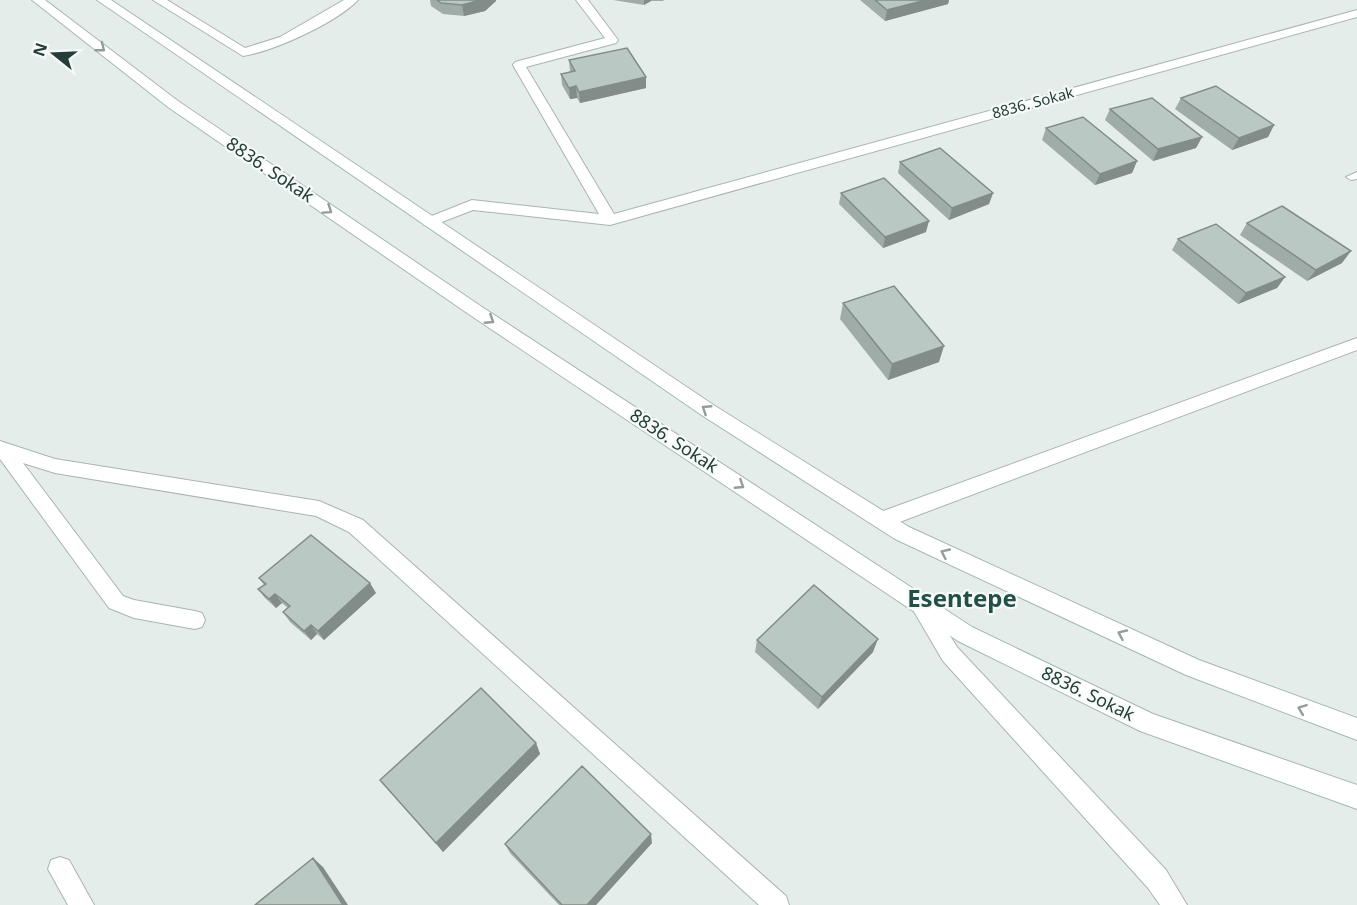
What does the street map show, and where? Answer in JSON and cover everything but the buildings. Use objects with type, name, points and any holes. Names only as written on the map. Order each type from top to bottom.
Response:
[{"type":"street","name":"8836. Sokak","points":[[38,0],[183,111],[486,317],[965,634],[1148,723],[1357,797]]},
{"type":"street","points":[[104,0],[709,411],[902,533],[1193,668],[1357,729]]},
{"type":"street","points":[[159,0],[243,52],[256,51],[316,22],[352,0]]},
{"type":"street","points":[[582,0],[612,40],[519,65],[609,220]]},
{"type":"street","name":"8836. Sokak","points":[[429,222],[472,205],[609,220],[1357,13]]},
{"type":"street","points":[[882,520],[1357,344]]},
{"type":"street","points":[[1,448],[116,602],[134,609],[195,620]]},
{"type":"street","points":[[1,448],[55,466],[319,509],[356,526],[777,905]]},
{"type":"street","points":[[919,603],[950,654],[1157,879],[1175,905]]},
{"type":"street","points":[[60,869],[82,905]]},
{"type":"district","name":"Esentepe","points":[[962,599]]}]
